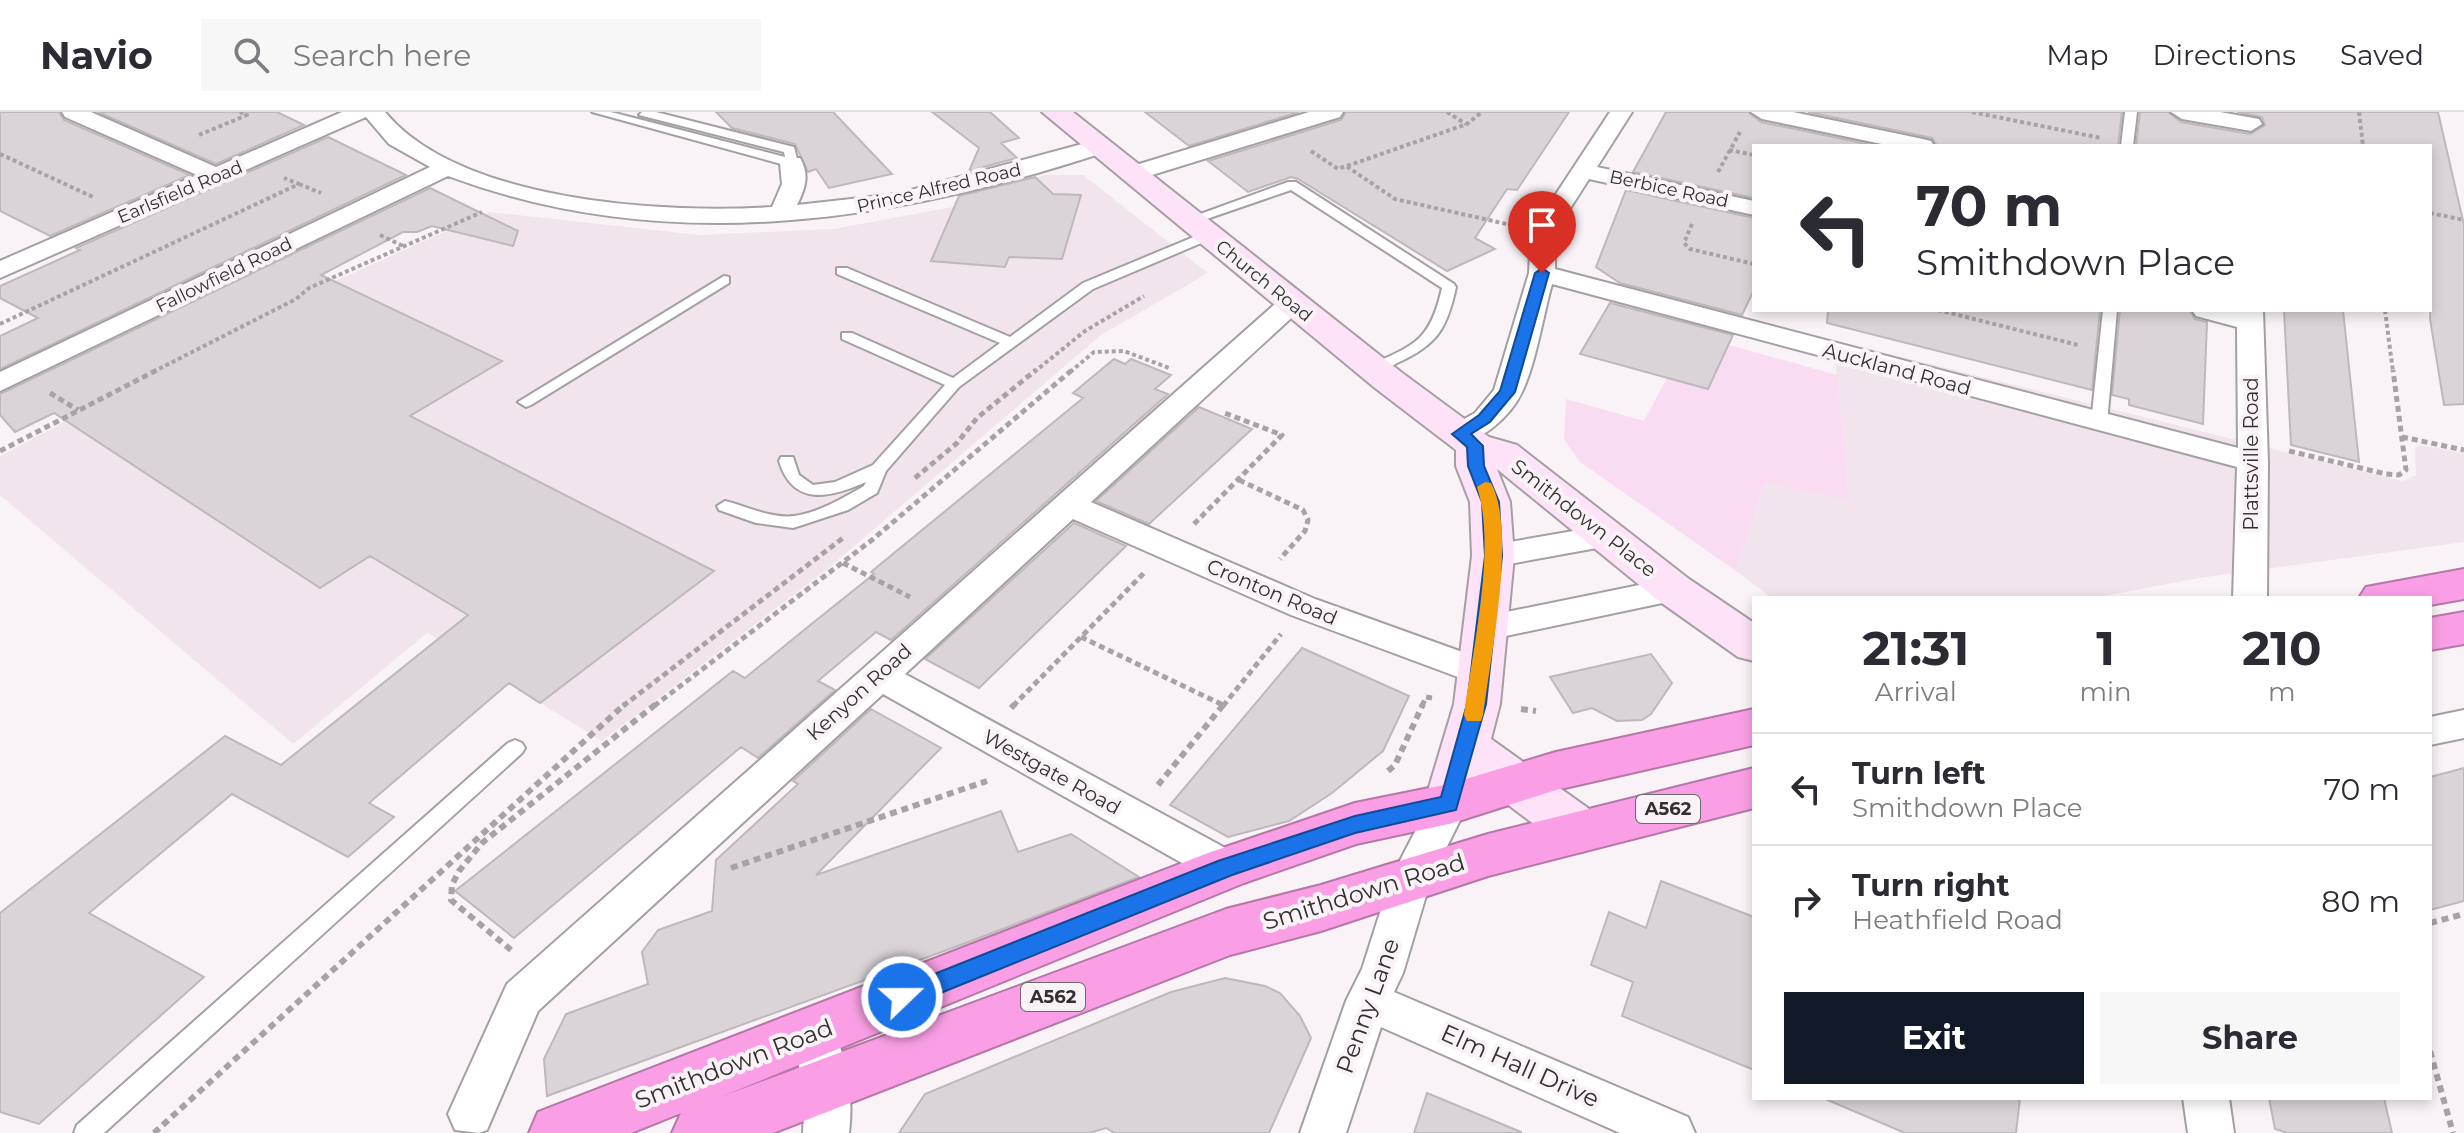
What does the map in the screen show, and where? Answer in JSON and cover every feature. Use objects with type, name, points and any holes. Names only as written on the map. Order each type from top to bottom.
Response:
[{"type":"highway","points":[[2393,596],[2464,584]]},
{"type":"highway","points":[[2432,634],[2464,628]]},
{"type":"highway","name":"Smithdown Road","points":[[559,1133],[823,1083],[1226,868],[1355,824],[1449,804],[1556,771],[1752,727]]},
{"type":"highway","name":"A562","points":[[1581,831],[1752,788]]},
{"type":"highway","name":"Smithdown Road","points":[[702,1133],[823,1083],[1226,932],[1321,908],[1411,878],[1581,831]]},
{"type":"street","points":[[73,112],[218,176]]},
{"type":"street","name":"Church Road","points":[[1056,112],[1373,369],[1468,440]]},
{"type":"street","points":[[1131,174],[1332,112]]},
{"type":"street","points":[[1468,440],[1508,392],[1542,273],[1543,232],[1621,112]]},
{"type":"street","points":[[1762,112],[1914,144]]},
{"type":"street","points":[[2182,112],[2251,127]]},
{"type":"street","name":"Prince Alfred Road","points":[[377,114],[394,137],[448,167],[516,192],[595,207],[673,215],[779,215],[883,204],[994,178],[1097,147]]},
{"type":"street","name":"Earlsfield Road","points":[[0,270],[247,163],[377,114]]},
{"type":"street","points":[[779,215],[794,188],[797,174],[792,163]]},
{"type":"street","name":"Fallowfield Road","points":[[0,383],[448,167]]},
{"type":"street","name":"Berbice Road","points":[[1584,171],[1752,208]]},
{"type":"street","points":[[0,246],[25,259]]},
{"type":"street","name":"Auckland Road","points":[[1542,273],[2099,423],[2253,452]]},
{"type":"street","name":"Kenyon Road","points":[[471,1114],[522,998],[1292,303]]},
{"type":"street","points":[[2220,312],[2250,316]]},
{"type":"street","name":"Plattsville Road","points":[[2250,316],[2253,452],[2250,596]]},
{"type":"street","name":"Smithdown Place","points":[[1468,440],[1503,454],[1674,590],[1752,644]]},
{"type":"street","name":"Smithdown Place","points":[[1449,804],[1477,687],[1493,556],[1490,502],[1468,440]]},
{"type":"street","name":"Cronton Road","points":[[1069,505],[1477,687]]},
{"type":"street","points":[[1493,556],[1608,536]]},
{"type":"street","points":[[1581,831],[1516,784],[1477,687],[1674,590]]},
{"type":"street","name":"Westgate Road","points":[[878,675],[1226,868]]},
{"type":"street","points":[[2432,731],[2464,724]]},
{"type":"street","name":"Penny Lane","points":[[1323,1133],[1368,1001],[1382,973],[1411,878],[1449,804]]},
{"type":"street","name":"Elm Hall Drive","points":[[1368,1001],[1672,1133]]},
{"type":"street","points":[[2206,1100],[2211,1133]]},
{"type":"lane","points":[[598,112],[792,163],[790,150],[645,115],[650,112]]},
{"type":"lane","points":[[2128,144],[2131,112]]},
{"type":"lane","points":[[725,506],[756,517],[793,522],[842,506],[871,489],[879,469],[954,384],[1088,286],[1199,228],[1292,185],[1449,287],[1443,320],[1433,336],[1373,369]]},
{"type":"lane","points":[[842,271],[1010,342]]},
{"type":"lane","points":[[526,402],[724,280]]},
{"type":"lane","points":[[2099,423],[2110,312]]},
{"type":"lane","points":[[847,336],[954,384]]},
{"type":"lane","points":[[787,461],[789,475],[798,486],[816,490],[837,487],[879,469]]},
{"type":"lane","points":[[86,1133],[515,748]]},
{"type":"path","points":[[240,112],[247,115]]},
{"type":"path","points":[[161,151],[254,112]]},
{"type":"path","points":[[1447,112],[1467,124]]},
{"type":"path","points":[[1277,129],[1338,169],[1467,124],[1482,112]]},
{"type":"path","points":[[1972,112],[2123,144]]},
{"type":"path","points":[[2359,112],[2363,144]]},
{"type":"path","points":[[1729,150],[1752,155]]},
{"type":"path","points":[[0,154],[130,214]]},
{"type":"path","points":[[0,324],[299,184],[247,163]]},
{"type":"path","points":[[1346,166],[1395,199],[1543,232]]},
{"type":"path","points":[[0,451],[296,299],[309,288],[492,207],[516,192]]},
{"type":"path","points":[[2432,213],[2464,220]]},
{"type":"path","points":[[908,483],[957,443],[977,418],[1085,331],[1152,291]]},
{"type":"path","points":[[1946,312],[2106,352]]},
{"type":"path","points":[[2253,452],[2399,475],[2406,470],[2385,312]]},
{"type":"path","points":[[549,975],[511,951],[451,900],[450,888],[457,869],[547,789],[843,563],[1094,352],[1124,351],[1204,382]]},
{"type":"path","points":[[2402,437],[2464,450]]},
{"type":"path","points":[[1239,480],[1293,503],[1303,510],[1308,520],[1305,531],[1255,586]]},
{"type":"path","points":[[154,1133],[612,714],[848,534]]},
{"type":"path","points":[[843,563],[946,615]]},
{"type":"path","points":[[1133,817],[1303,607]]},
{"type":"path","points":[[1081,637],[1223,705]]},
{"type":"path","points":[[1384,773],[1395,765],[1426,697],[1477,687]]},
{"type":"path","points":[[677,857],[707,876],[994,778],[1019,754]]},
{"type":"path","points":[[2432,922],[2464,914]]},
{"type":"path","points":[[2432,1058],[2453,1133]]},
{"type":"shaded area","points":[[1044,175],[1083,175],[1208,273],[1101,335],[825,571],[602,741],[427,633],[293,744],[0,495],[0,456],[315,290],[489,212],[699,235],[833,229],[953,207]]},
{"type":"shaded area","points":[[1833,340],[2402,481],[2416,475],[2415,448],[2420,445],[2464,453],[2464,542],[2199,578],[2104,596],[1769,596],[1736,571],[1765,483],[1849,499]]},
{"type":"shaded area","points":[[1729,345],[1837,375],[1849,500],[1765,483],[1736,571],[1580,462],[1564,439],[1566,399],[1644,421],[1667,378],[1708,389]]},
{"type":"building","points":[[0,112],[59,112],[64,120],[190,175],[50,236],[0,211]]},
{"type":"building","points":[[98,112],[277,112],[304,125],[216,164]]},
{"type":"building","points":[[716,112],[833,112],[892,174],[829,188],[816,169],[808,172],[795,144],[732,128]]},
{"type":"building","points":[[932,112],[990,112],[1019,138],[1001,143],[1017,158],[969,171],[979,148]]},
{"type":"building","points":[[1145,112],[1299,112],[1189,146]]},
{"type":"building","points":[[1346,112],[1569,112],[1517,190],[1507,189],[1475,238],[1495,249],[1447,271],[1298,179],[1291,177],[1248,192],[1208,161],[1341,120]]},
{"type":"building","points":[[1666,112],[1748,112],[1761,122],[1866,144],[1752,144],[1752,198],[1633,172]]},
{"type":"building","points":[[1808,112],[2122,112],[2118,144],[1936,144],[1932,138]]},
{"type":"building","points":[[2140,112],[2168,112],[2181,122],[2250,134],[2265,125],[2262,117],[2237,112],[2438,112],[2464,225],[2464,404],[2444,405],[2430,319],[2432,144],[2136,144]]},
{"type":"building","points":[[328,137],[406,175],[0,369],[0,336],[38,318],[0,298],[0,286],[80,250],[76,248]]},
{"type":"building","points":[[1035,177],[1053,194],[1081,195],[1062,259],[1009,257],[1005,267],[931,261],[959,196]]},
{"type":"building","points":[[430,188],[518,231],[513,246],[432,226],[417,232],[403,232],[321,275],[502,361],[410,416],[714,571],[540,703],[509,683],[369,803],[394,817],[348,857],[232,794],[89,913],[204,977],[39,1124],[0,1112],[0,913],[225,736],[281,765],[468,615],[370,556],[320,588],[54,413],[15,432],[0,415],[0,394]]},
{"type":"building","points":[[1626,190],[1752,218],[1752,294],[1742,315],[1620,283],[1596,267]]},
{"type":"building","points":[[1610,303],[1733,335],[1708,389],[1580,354]]},
{"type":"building","points":[[1828,312],[2100,312],[2092,390],[1827,323]]},
{"type":"building","points":[[2120,312],[2190,312],[2195,319],[2207,322],[2203,424],[2129,405],[2129,399],[2112,395]]},
{"type":"building","points":[[2284,312],[2343,312],[2359,462],[2291,445]]},
{"type":"building","points":[[1114,359],[1125,364],[1131,359],[1171,375],[1155,389],[1168,394],[891,640],[876,632],[818,681],[835,690],[758,758],[741,747],[514,938],[455,891],[733,671],[745,678],[874,574],[871,572],[1083,398],[1073,393]]},
{"type":"building","points":[[1199,407],[1252,429],[1149,524],[1096,501]]},
{"type":"building","points":[[1074,523],[1126,546],[979,688],[925,659]]},
{"type":"building","points":[[1302,648],[1409,696],[1383,751],[1332,793],[1289,821],[1228,837],[1170,805]]},
{"type":"building","points":[[1651,654],[1672,683],[1651,714],[1642,720],[1617,721],[1592,708],[1573,713],[1550,677]]},
{"type":"building","points":[[871,709],[941,748],[816,875],[1001,811],[1018,852],[1071,834],[1139,877],[547,1096],[544,1059],[566,1014],[648,984],[642,952],[658,930],[712,911],[716,860],[798,784],[793,781]]},
{"type":"building","points":[[2464,768],[2464,901],[2432,909],[2432,776]]},
{"type":"building","points":[[1661,881],[1752,916],[1752,1069],[1622,1016],[1633,982],[1591,965],[1609,912],[1646,928]]},
{"type":"building","points":[[1225,978],[1265,986],[1280,993],[1300,1016],[1311,1038],[1269,1133],[1115,1133],[1106,1128],[1089,1133],[899,1133],[925,1094],[1171,992]]},
{"type":"building","points":[[1427,1093],[1521,1132],[1521,1133],[1414,1133]]},
{"type":"building","points":[[1828,1100],[2020,1100],[2016,1133],[1905,1133]]},
{"type":"building","points":[[2269,1100],[2384,1100],[2392,1133],[2288,1133],[2275,1129]]},
{"type":"slow traffic","points":[[1474,715],[1478,671],[1487,628],[1493,556],[1490,502],[1485,487]]},
{"type":"route","points":[[902,997],[1226,868],[1355,824],[1449,804],[1477,704],[1478,671],[1487,628],[1493,556],[1490,502],[1476,466],[1475,446],[1460,434],[1485,419],[1508,392],[1542,273]]}]
